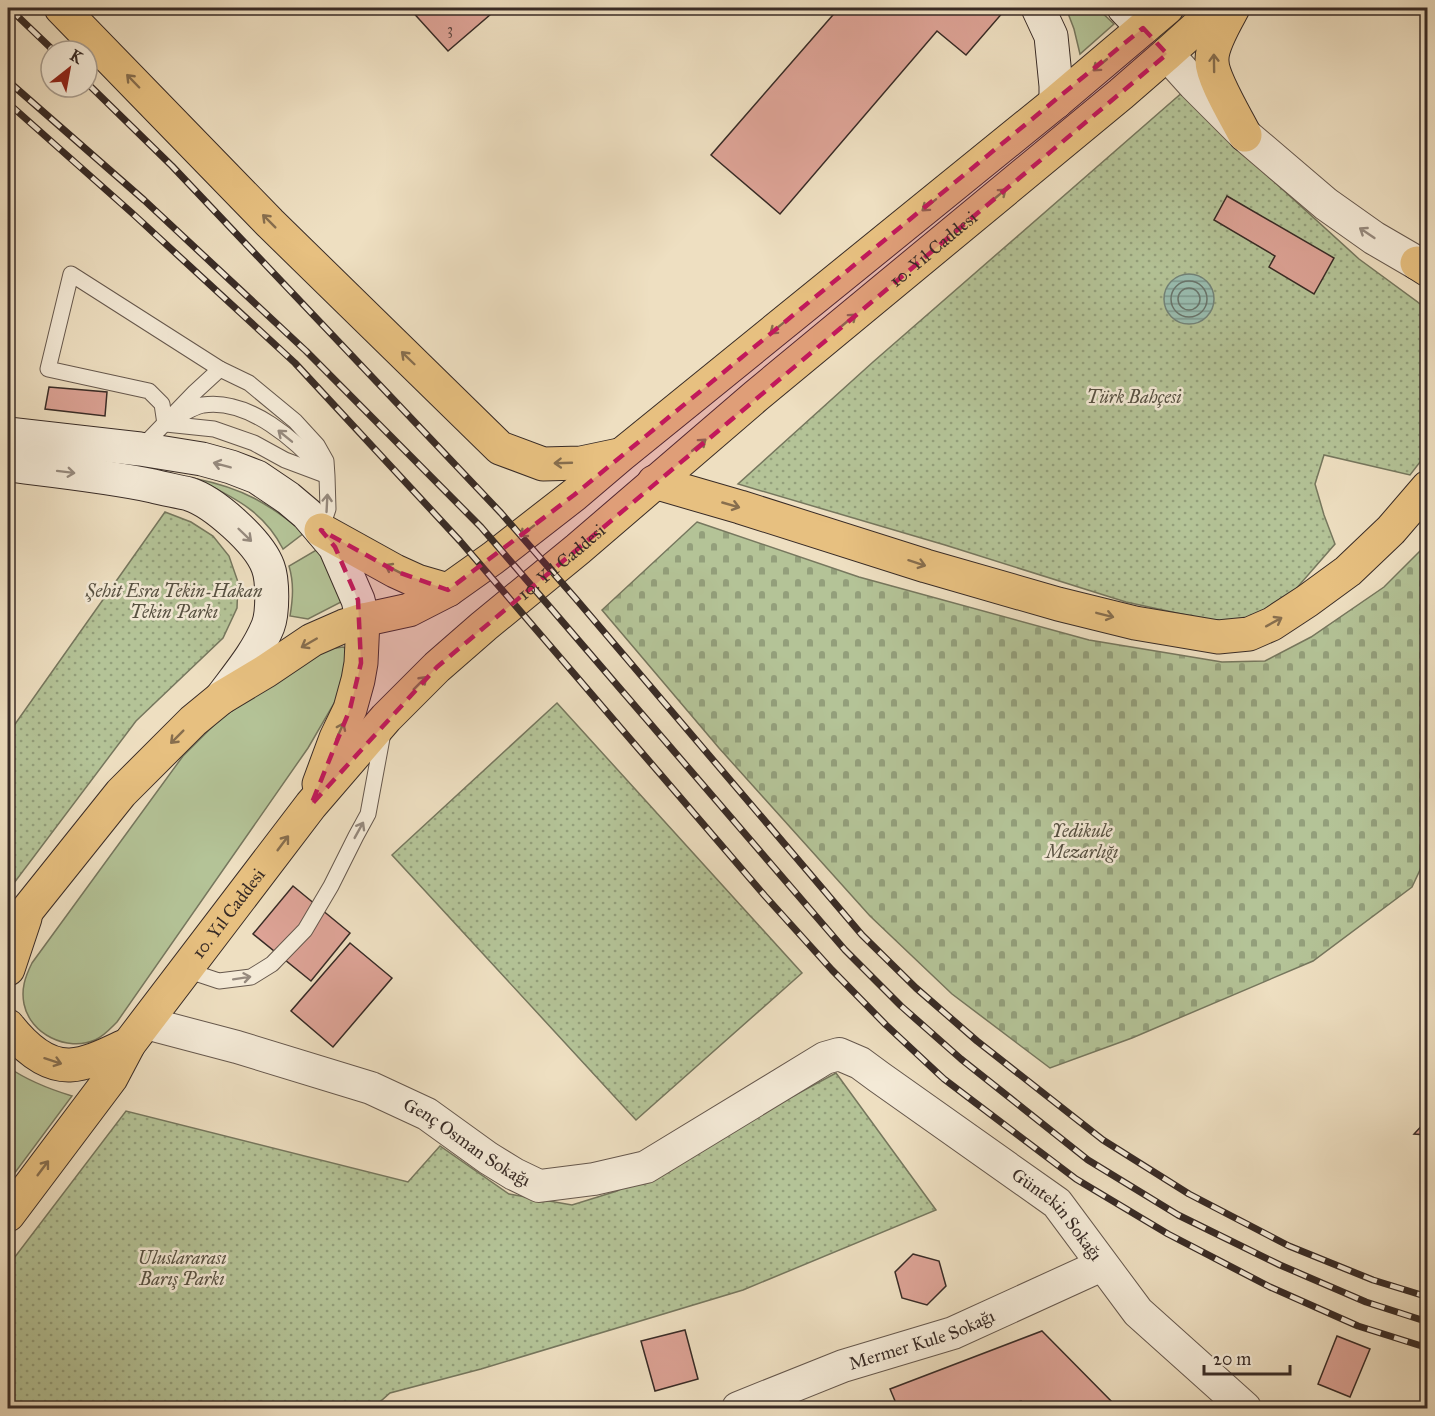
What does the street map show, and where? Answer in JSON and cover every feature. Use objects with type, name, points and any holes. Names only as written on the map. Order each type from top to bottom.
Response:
[{"type":"main road","points":[[61,8],[270,223],[500,448],[543,464],[581,463],[621,455]]},
{"type":"main road","points":[[1038,8],[1051,36],[1056,102]]},
{"type":"main road","name":"10. Yıl Caddesi","points":[[8,938],[29,908],[121,793],[193,721],[220,698],[312,640],[363,620],[409,610],[448,590],[493,558],[574,495],[1056,102],[1134,18],[1167,8]]},
{"type":"main road","name":"10. Yıl Caddesi","points":[[8,1215],[111,1078],[137,1034],[311,805],[386,718],[445,660],[654,482],[1167,54],[1218,8]]},
{"type":"main road","points":[[1233,8],[1220,32],[1211,59],[1214,74],[1245,135]]},
{"type":"main road","points":[[1134,18],[1194,84],[1245,135],[1326,204],[1374,238],[1424,267]]},
{"type":"main road","points":[[8,434],[140,449],[202,459],[231,467],[258,477],[288,498],[307,514],[335,547],[358,600],[363,620],[362,663],[350,709],[336,738],[311,805]]},
{"type":"main road","points":[[8,465],[118,479],[190,495],[212,506],[259,548],[269,568],[272,595],[269,623],[256,651],[220,698]]},
{"type":"main road","points":[[654,482],[1024,594],[1135,623],[1218,637],[1249,634],[1272,624],[1307,601],[1348,571],[1391,530],[1428,487]]},
{"type":"main road","points":[[321,530],[395,571],[417,581],[448,590]]},
{"type":"main road","points":[[8,969],[29,908]]},
{"type":"main road","points":[[8,1026],[19,1040],[41,1057],[55,1064],[71,1065],[90,1061],[137,1034]]},
{"type":"street","name":"Genç Osman Sokağı","points":[[137,1034],[237,1047],[371,1088],[427,1114],[488,1158],[539,1186],[594,1179],[646,1167],[825,1058],[839,1054]]},
{"type":"street","name":"Güntekin Sokağı","points":[[839,1054],[860,1063],[1056,1203],[1138,1312],[1245,1408]]},
{"type":"street","name":"Mermer Kule Sokağı","points":[[738,1408],[843,1366],[953,1334],[1102,1264]]},
{"type":"lane","points":[[165,424],[162,404],[149,391],[48,369],[71,274],[220,369],[249,382],[295,422],[317,445],[326,461],[328,509],[321,530]]},
{"type":"lane","points":[[140,449],[220,369]]},
{"type":"lane","points":[[165,424],[201,405],[222,404],[243,410],[269,423],[311,457],[327,476]]},
{"type":"lane","points":[[165,424],[214,429],[254,443],[285,460],[327,476]]},
{"type":"lane","points":[[186,970],[219,981],[251,977],[272,964],[305,930],[331,886],[368,814],[386,718]]},
{"type":"highlighted area","points":[[1143,28],[1167,54],[437,667],[311,805],[350,709],[361,663],[358,600],[335,547],[321,530],[395,571],[448,590],[574,495]]},
{"type":"green space","points":[[1066,8],[1097,8],[1114,24],[1080,54]]},
{"type":"green space","name":"Türk Bahçesi","points":[[1184,91],[1260,169],[1359,259],[1427,309],[1427,453],[1410,475],[1324,455],[1315,484],[1335,544],[1295,590],[1259,616],[1223,623],[1126,602],[945,545],[738,484],[873,362]]},
{"type":"green space","points":[[197,479],[228,487],[255,498],[304,533],[283,549],[267,525],[246,506]]},
{"type":"green space","name":"Şehit Esra Tekin-Hakan Tekin Parkı","points":[[165,512],[191,522],[213,536],[229,556],[238,582],[237,608],[223,638],[136,721],[8,891],[8,734]]},
{"type":"green space","name":"Yedikule Mezarlığı","points":[[697,522],[859,577],[1089,640],[1222,662],[1265,661],[1311,637],[1384,587],[1427,544],[1427,855],[1412,887],[1313,961],[1132,1038],[1050,1068],[952,994],[870,916],[719,748],[602,610]]},
{"type":"green space","points":[[318,549],[345,600],[308,619],[290,616],[293,591],[289,566]]},
{"type":"green space","points":[[343,647],[351,651],[336,700],[308,748],[117,1022],[95,1040],[84,1043],[62,1042],[42,1032],[28,1015],[23,999],[24,983],[32,963],[183,756],[220,719],[329,649]]},
{"type":"green space","points":[[557,703],[802,973],[636,1120],[392,855]]},
{"type":"green space","points":[[8,1067],[39,1084],[72,1096],[8,1182]]},
{"type":"green space","name":"Uluslararası Barış Parkı","points":[[836,1073],[936,1210],[743,1290],[481,1369],[390,1393],[373,1408],[8,1408],[8,1266],[126,1111],[408,1182],[440,1146],[509,1194],[572,1205],[617,1191]]},
{"type":"water","points":[[1189,274],[1198,276],[1209,285],[1214,299],[1212,308],[1203,319],[1189,324],[1180,322],[1169,313],[1164,299],[1166,290],[1175,279]]},
{"type":"building","points":[[409,8],[498,8],[448,51]]},
{"type":"building","points":[[839,8],[1002,8],[1005,10],[966,55],[937,31],[780,214],[711,155]]},
{"type":"building","points":[[1227,196],[1334,258],[1314,294],[1269,267],[1275,256],[1214,220]]},
{"type":"building","points":[[49,387],[107,392],[105,416],[45,409]]},
{"type":"building","points":[[293,886],[350,933],[311,981],[253,934]]},
{"type":"building","points":[[350,943],[392,978],[333,1047],[291,1011]]},
{"type":"building","points":[[1428,1119],[1428,1135],[1414,1134]]},
{"type":"building","points":[[913,1254],[939,1261],[946,1286],[927,1305],[902,1298],[895,1272]]},
{"type":"building","points":[[685,1330],[698,1379],[655,1391],[641,1341]]},
{"type":"building","points":[[1042,1331],[1118,1408],[1029,1408],[1021,1401],[1002,1408],[898,1408],[890,1389]]},
{"type":"building","points":[[1337,1336],[1370,1349],[1350,1397],[1318,1384]]},
{"type":"railway","points":[[9,8],[41,39]]},
{"type":"railway","points":[[8,81],[144,200],[306,351],[481,527],[845,950],[901,1006],[961,1059],[1088,1160],[1178,1215],[1280,1265],[1366,1302],[1428,1322]]},
{"type":"railway","points":[[99,95],[172,166],[501,513],[862,935],[916,988],[977,1041],[1103,1140],[1189,1194],[1289,1246],[1373,1280],[1428,1297]]},
{"type":"railway","points":[[8,103],[295,363],[460,541],[765,896],[832,970],[944,1079],[1076,1179],[1168,1234],[1270,1287],[1358,1326],[1428,1348]]}]
